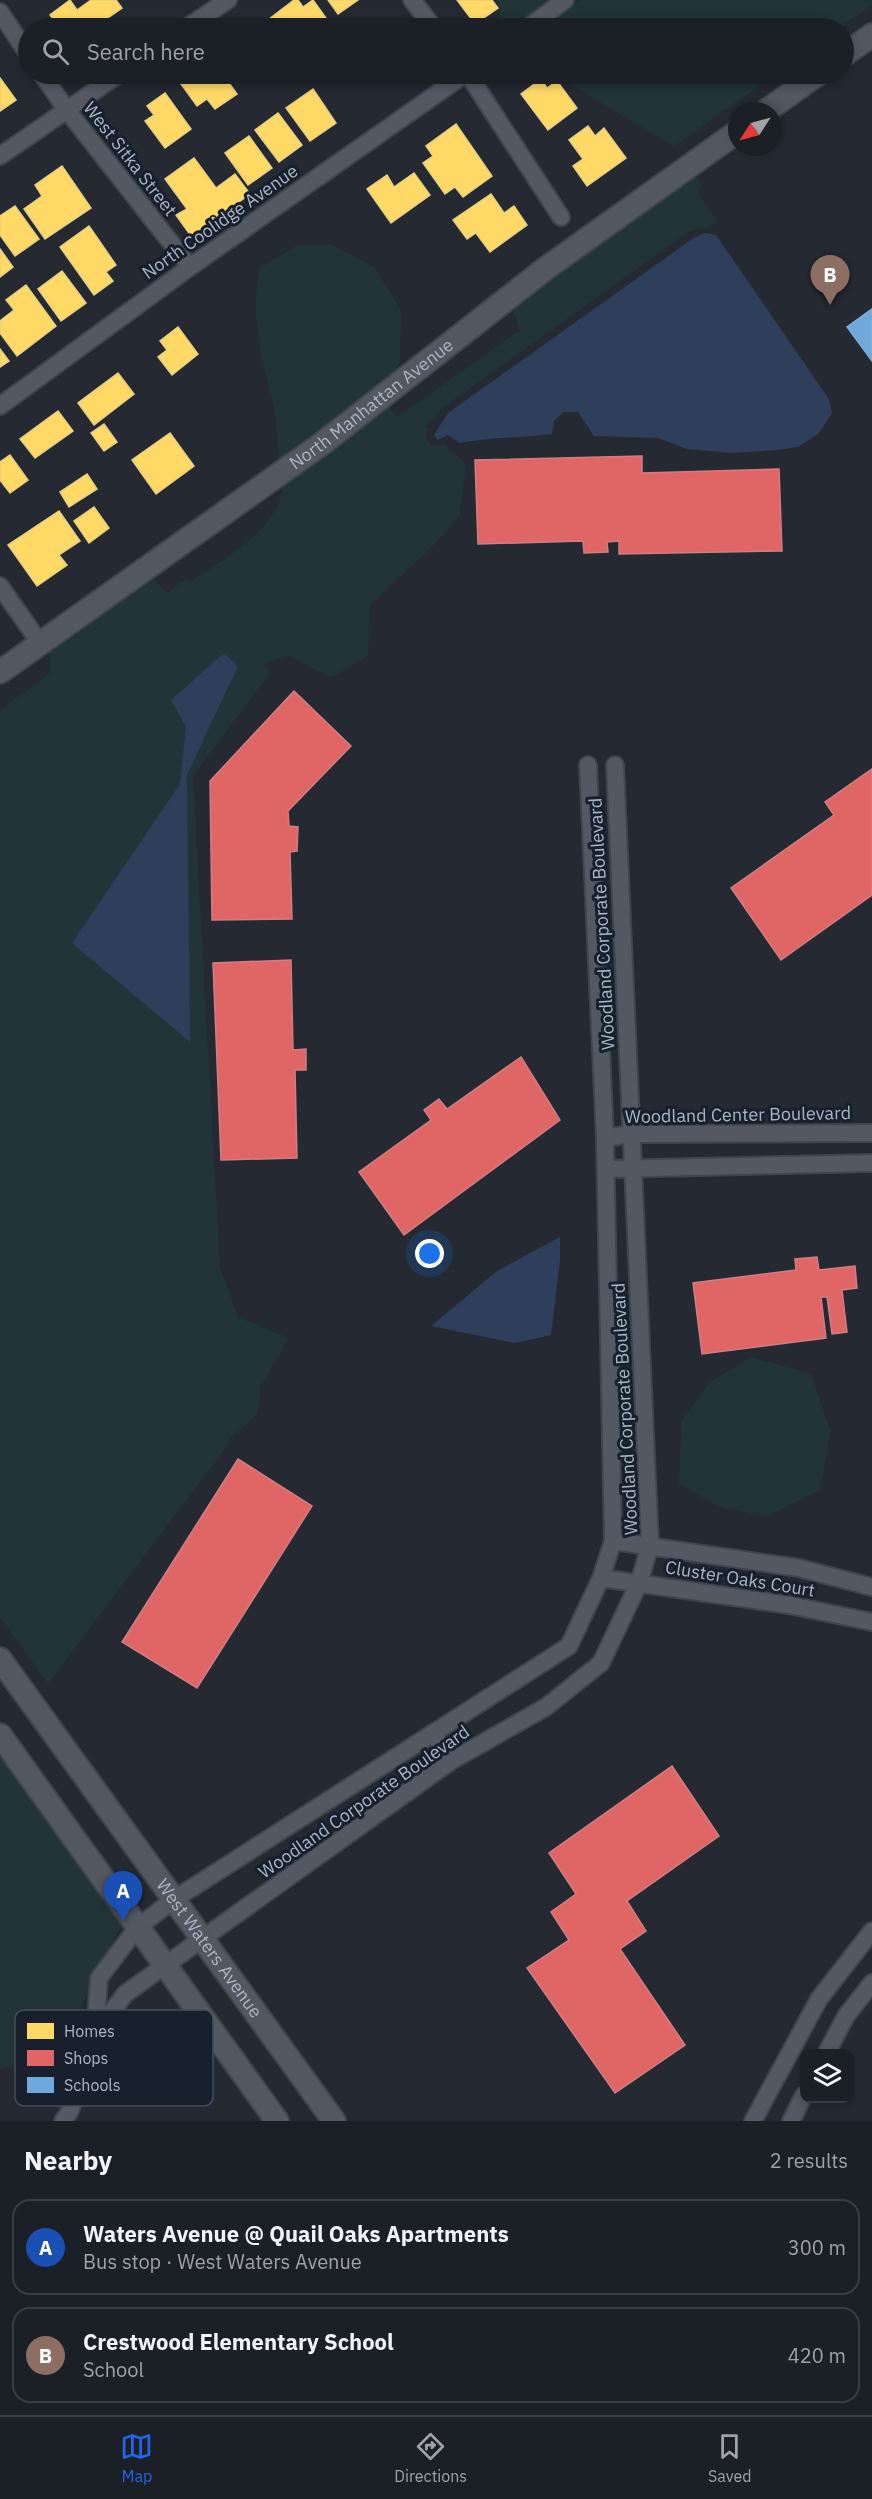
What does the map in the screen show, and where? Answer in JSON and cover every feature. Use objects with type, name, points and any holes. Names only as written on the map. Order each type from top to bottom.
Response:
[{"type":"main road","points":[[854,47],[872,35]]},
{"type":"main road","points":[[779,102],[804,84]]},
{"type":"main road","name":"North Manhattan Avenue","points":[[0,672],[323,443],[545,269],[728,138]]},
{"type":"main road","name":"West Waters Avenue","points":[[0,1659],[334,2121]]},
{"type":"main road","points":[[0,1735],[196,2010]]},
{"type":"main road","points":[[213,2033],[277,2121]]},
{"type":"street","points":[[201,18],[228,0]]},
{"type":"street","points":[[412,0],[426,18]]},
{"type":"street","points":[[540,18],[565,0]]},
{"type":"street","points":[[0,12],[18,39]]},
{"type":"street","name":"West Sitka Street","points":[[49,84],[190,267]]},
{"type":"street","points":[[0,156],[104,84]]},
{"type":"street","name":"North Coolidge Avenue","points":[[0,406],[190,267],[453,84]]},
{"type":"street","points":[[474,84],[561,217]]},
{"type":"street","points":[[0,586],[40,643]]},
{"type":"street","name":"Woodland Corporate Boulevard","points":[[97,2010],[99,1978],[136,1928],[173,1900],[568,1646],[601,1578],[613,1541],[606,1169],[588,765]]},
{"type":"street","name":"Woodland Corporate Boulevard","points":[[113,2010],[125,1994],[451,1761],[546,1707],[601,1663],[639,1583],[650,1545],[615,765]]},
{"type":"street","name":"Woodland Center Boulevard","points":[[605,1138],[632,1134],[872,1133]]},
{"type":"street","points":[[606,1169],[633,1166],[872,1163]]},
{"type":"street","name":"Cluster Oaks Court","points":[[613,1541],[799,1568],[872,1587]]},
{"type":"street","name":"Cluster Oaks Court","points":[[601,1578],[789,1605],[872,1622]]},
{"type":"street","points":[[433,1733],[451,1761]]},
{"type":"street","points":[[753,2121],[819,1999],[872,1931]]},
{"type":"street","points":[[829,2049],[846,2016],[872,1983]]},
{"type":"street","points":[[791,2121],[800,2103]]},
{"type":"street","points":[[63,2121],[71,2106]]},
{"type":"green space","points":[[497,0],[551,0],[526,18],[501,18]]},
{"type":"green space","points":[[580,0],[872,0],[872,5],[853,18],[555,18]]},
{"type":"green space","points":[[572,84],[762,84],[736,102],[728,102],[728,108],[674,146]]},
{"type":"green space","points":[[695,175],[702,184],[698,193],[717,221],[710,226],[690,231],[444,407],[426,427],[429,429],[426,438],[432,446],[445,445],[466,464],[460,515],[430,549],[370,605],[368,656],[331,678],[288,655],[264,664],[271,672],[193,776],[220,1267],[238,1317],[289,1338],[261,1386],[257,1415],[230,1438],[230,1442],[48,1684],[0,1617],[0,710],[50,673],[49,647],[150,575],[167,593],[185,579],[189,583],[233,553],[249,541],[274,513],[280,498],[282,482],[388,403],[396,418],[520,330],[511,307]]},
{"type":"green space","points":[[332,244],[374,267],[401,310],[400,361],[395,376],[280,463],[274,407],[260,350],[256,318],[260,268],[296,246]]},
{"type":"green space","points":[[751,1357],[811,1374],[831,1432],[820,1490],[768,1516],[721,1508],[679,1484],[681,1422],[710,1382]]},
{"type":"green space","points":[[0,1757],[123,1921],[80,2010],[15,2010],[15,2063],[0,2070]]},
{"type":"water","points":[[705,233],[716,235],[829,399],[832,413],[819,433],[798,447],[732,453],[687,449],[658,438],[594,436],[578,412],[564,412],[554,421],[552,434],[460,443],[448,435],[437,440],[434,435],[448,413],[695,237]]},
{"type":"water","points":[[224,653],[238,666],[187,775],[190,1042],[72,943],[180,784],[186,727],[171,700]]},
{"type":"water","points":[[560,1237],[560,1261],[551,1335],[515,1343],[431,1326],[497,1271]]},
{"type":"building: Homes","points":[[70,0],[77,10],[91,0],[116,0],[122,8],[108,18],[52,18],[50,15]]},
{"type":"building: Homes","points":[[294,0],[298,0],[303,7],[313,0],[326,18],[270,18]]},
{"type":"building: Homes","points":[[328,0],[358,0],[338,14]]},
{"type":"building: Homes","points":[[457,0],[492,0],[498,8],[484,18],[470,18]]},
{"type":"building: Homes","points":[[0,78],[16,100],[0,111]]},
{"type":"building: Homes","points":[[181,84],[230,84],[237,94],[215,109],[207,99],[197,106]]},
{"type":"building: Homes","points":[[534,84],[544,84],[547,88],[553,84],[559,84],[577,108],[548,130],[521,94]]},
{"type":"building: Homes","points":[[313,89],[336,123],[310,141],[286,108]]},
{"type":"building: Homes","points":[[165,93],[191,129],[165,148],[145,121],[154,115],[147,106]]},
{"type":"building: Homes","points":[[278,113],[302,145],[279,162],[255,130]]},
{"type":"building: Homes","points":[[456,124],[492,176],[463,197],[455,187],[445,194],[423,163],[433,156],[426,146]]},
{"type":"building: Homes","points":[[588,126],[595,136],[604,128],[626,158],[587,186],[573,166],[583,159],[569,140]]},
{"type":"building: Homes","points":[[249,136],[272,168],[248,185],[225,153]]},
{"type":"building: Homes","points":[[194,158],[216,188],[235,174],[250,194],[191,236],[176,215],[187,209],[165,179]]},
{"type":"building: Homes","points":[[62,166],[91,208],[45,239],[24,209],[42,196],[35,185]]},
{"type":"building: Homes","points":[[414,173],[430,195],[391,223],[367,189],[387,175],[394,187]]},
{"type":"building: Homes","points":[[491,194],[504,213],[514,206],[527,225],[490,252],[476,233],[467,239],[453,220]]},
{"type":"building: Homes","points":[[15,206],[39,239],[15,256],[0,235],[0,216]]},
{"type":"building: Homes","points":[[89,226],[116,265],[106,272],[113,281],[94,295],[60,247]]},
{"type":"building: Homes","points":[[0,249],[13,267],[0,277]]},
{"type":"building: Homes","points":[[62,271],[86,303],[61,321],[38,289]]},
{"type":"building: Homes","points":[[26,285],[56,326],[17,356],[0,333],[0,321],[14,310],[6,300]]},
{"type":"building: Homes","points":[[178,327],[198,354],[172,375],[158,357],[167,350],[160,341]]},
{"type":"building: Homes","points":[[0,349],[9,361],[0,367]]},
{"type":"building: Homes","points":[[118,373],[134,394],[94,425],[78,403]]},
{"type":"building: Homes","points":[[58,411],[73,431],[35,458],[20,439]]},
{"type":"building: Homes","points":[[104,424],[117,442],[104,451],[91,433]]},
{"type":"building: Homes","points":[[170,433],[194,466],[156,494],[132,460]]},
{"type":"building: Homes","points":[[10,455],[28,480],[10,493],[0,480],[0,462]]},
{"type":"building: Homes","points":[[87,474],[97,489],[69,507],[60,492]]},
{"type":"building: Homes","points":[[94,507],[109,528],[89,543],[74,521]]},
{"type":"building: Homes","points":[[59,511],[80,541],[59,555],[67,565],[37,586],[8,545]]},
{"type":"building: Shops","points":[[642,456],[642,473],[779,469],[782,551],[619,554],[619,541],[607,542],[608,552],[584,553],[583,541],[478,544],[475,460]]},
{"type":"building: Shops","points":[[294,691],[351,746],[288,811],[289,826],[298,827],[297,851],[290,852],[292,919],[212,920],[210,781]]},
{"type":"building: Shops","points":[[872,769],[872,895],[781,960],[731,888],[834,815],[825,802]]},
{"type":"building: Shops","points":[[291,960],[293,1050],[306,1049],[306,1070],[295,1070],[297,1158],[221,1160],[213,963]]},
{"type":"building: Shops","points":[[521,1057],[560,1120],[404,1235],[359,1172],[431,1120],[424,1110],[439,1099],[447,1109]]},
{"type":"building: Shops","points":[[817,1257],[819,1270],[855,1266],[857,1288],[842,1290],[847,1332],[832,1334],[827,1297],[821,1297],[826,1338],[702,1354],[693,1283],[796,1270],[795,1259]]},
{"type":"building: Shops","points":[[238,1459],[312,1506],[197,1688],[122,1642]]},
{"type":"building: Shops","points":[[672,1766],[719,1836],[627,1901],[646,1931],[620,1949],[685,2045],[615,2093],[527,1968],[569,1940],[551,1912],[576,1894],[549,1853]]},
{"type":"building: Schools","points":[[872,309],[872,361],[847,327]]},
{"type":"place","name":"Crestwood Elementary School","points":[[830,305]]},
{"type":"place","name":"Waters Avenue @ Quail Oaks Apartments","points":[[123,1921]]}]
